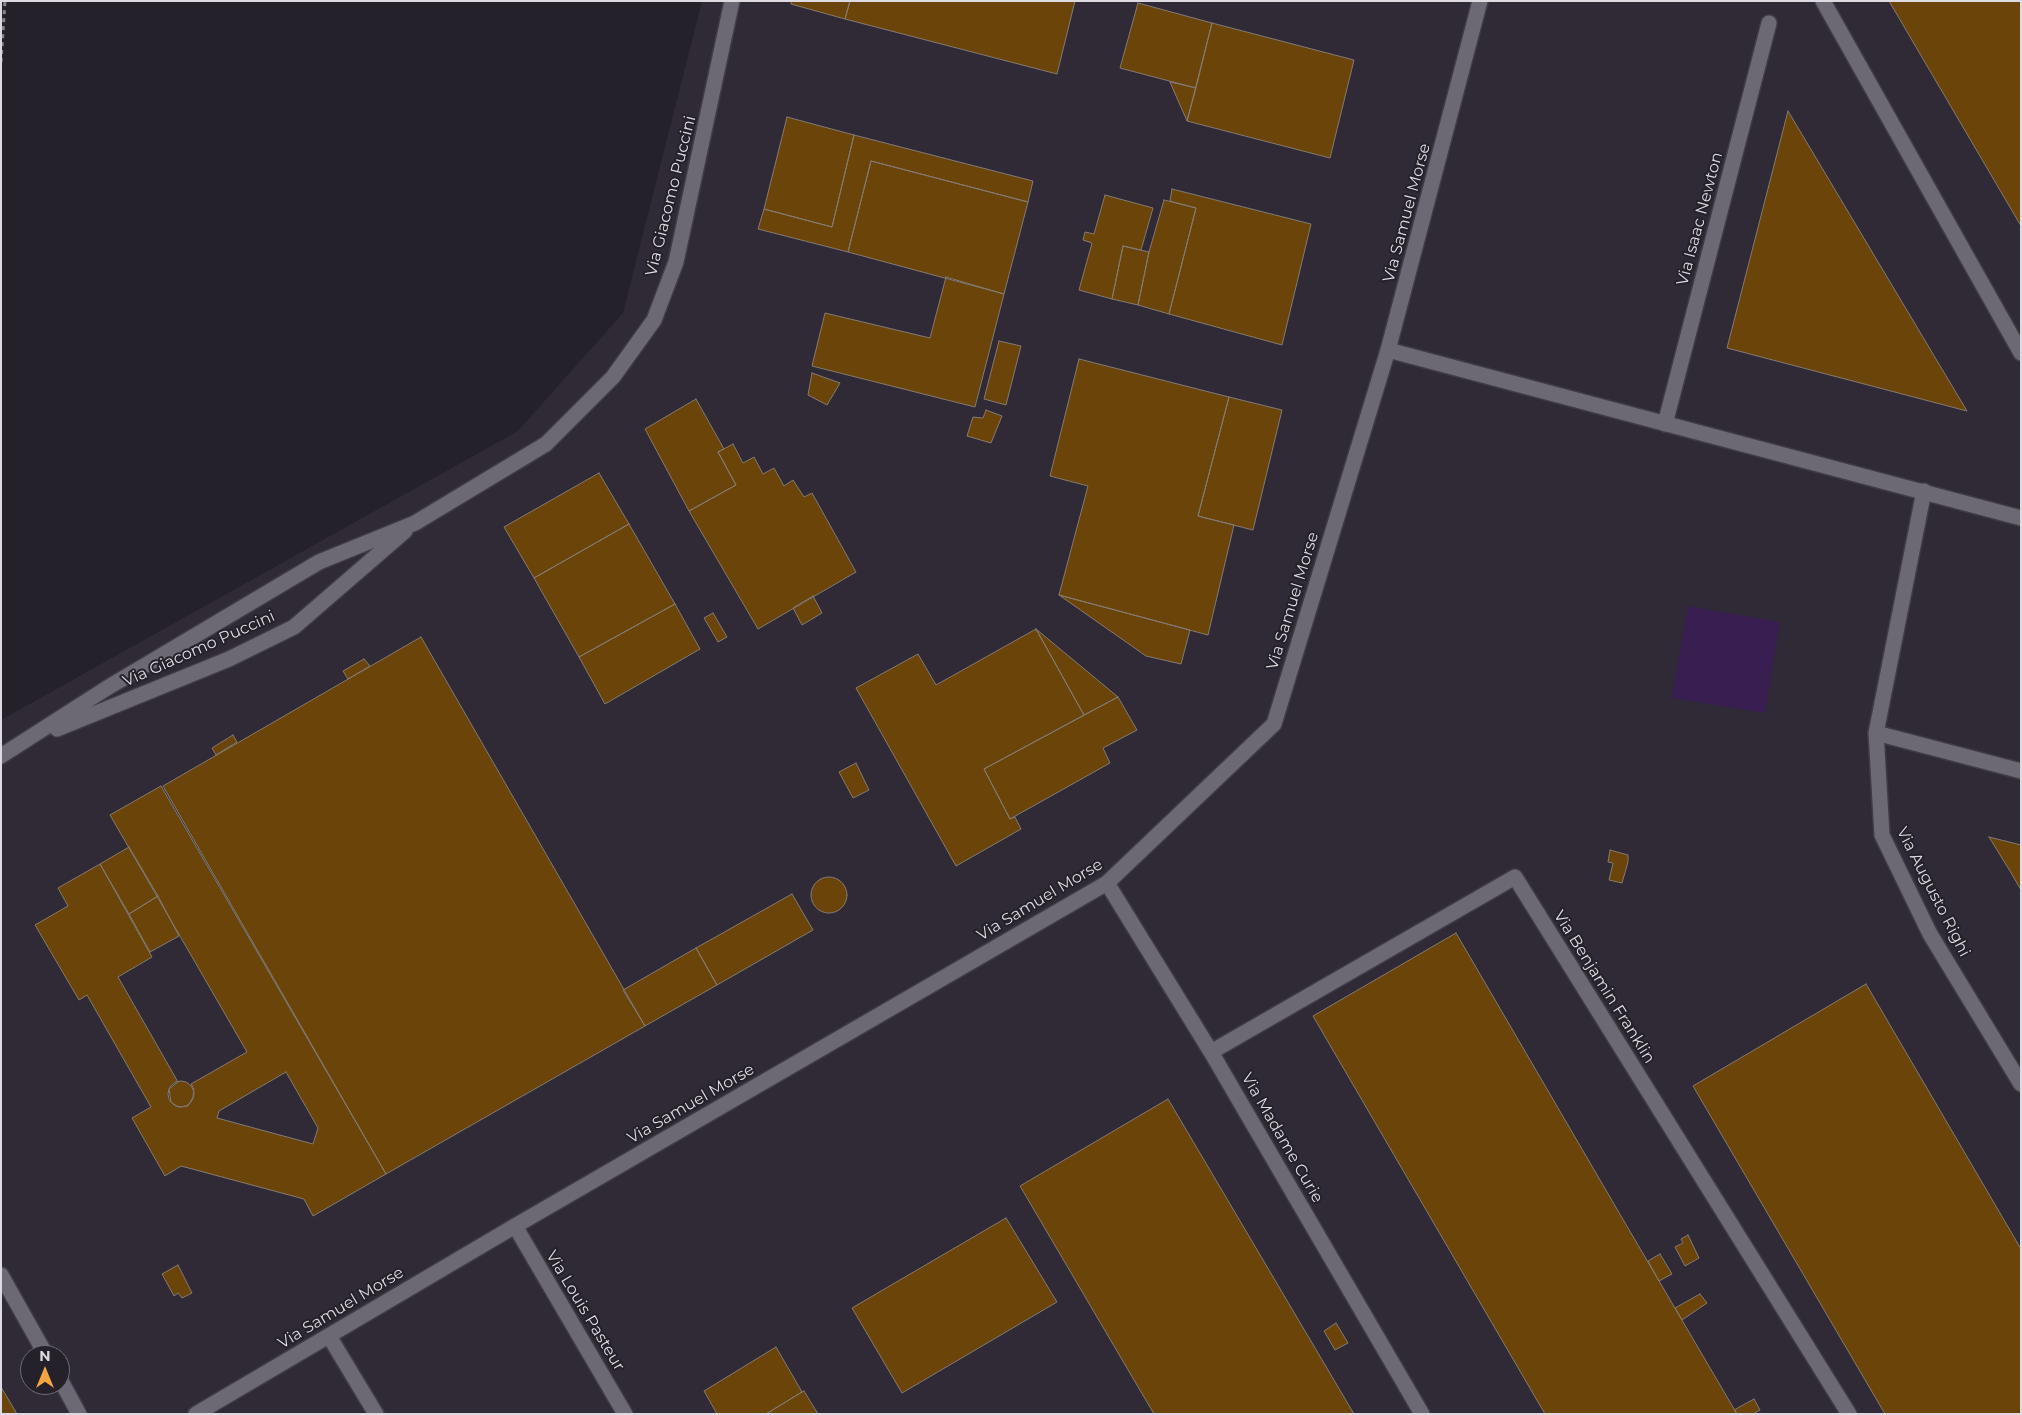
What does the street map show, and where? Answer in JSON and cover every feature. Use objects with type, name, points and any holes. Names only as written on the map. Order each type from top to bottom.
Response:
[{"type":"street","name":"Via Giacomo Puccini","points":[[1,756],[107,688],[319,562],[415,523],[546,444],[613,377],[654,320],[676,262],[732,1]]},
{"type":"street","name":"Via Samuel Morse","points":[[198,1413],[515,1226],[1107,883],[1274,724],[1388,350],[1480,1]]},
{"type":"street","points":[[1823,1],[2021,353]]},
{"type":"street","name":"Via Isaac Newton","points":[[1665,424],[1769,23]]},
{"type":"street","points":[[1388,350],[2021,518]]},
{"type":"street","name":"Via Augusto Righi","points":[[1924,491],[1876,733],[1882,835],[1930,934],[2021,1084]]},
{"type":"street","name":"Via Giacomo Puccini","points":[[26,741],[228,659],[294,627],[415,523]]},
{"type":"street","points":[[1876,733],[2021,771]]},
{"type":"street","name":"Via Benjamin Franklin","points":[[1212,1052],[1515,877],[1849,1414]]},
{"type":"street","name":"Via Madame Curie","points":[[1107,883],[1212,1052],[1422,1414]]},
{"type":"street","name":"Via Louis Pasteur","points":[[515,1226],[625,1414]]},
{"type":"street","points":[[1,1275],[40,1345]]},
{"type":"street","points":[[329,1336],[376,1414]]},
{"type":"street","points":[[69,1395],[80,1414]]},
{"type":"path","points":[[1,62],[5,1]]},
{"type":"shaded area","points":[[702,1],[2021,1],[2021,1414],[1,1414],[1,720],[518,431],[623,313]]},
{"type":"shaded area","points":[[1688,606],[1780,622],[1765,713],[1672,698]]},
{"type":"building","points":[[791,1],[850,1],[845,19],[791,4]]},
{"type":"building","points":[[850,1],[1075,1],[1057,74],[845,19]]},
{"type":"building","points":[[1889,1],[2021,1],[2021,226]]},
{"type":"building","points":[[1138,3],[1212,23],[1196,88],[1120,68]]},
{"type":"building","points":[[1212,23],[1354,60],[1330,158],[1187,121]]},
{"type":"building","points":[[1170,82],[1196,88],[1187,121]]},
{"type":"building","points":[[1788,111],[1967,411],[1727,348]]},
{"type":"building","points":[[787,117],[854,135],[832,227],[764,209]]},
{"type":"building","points":[[854,135],[1033,181],[1028,202],[871,161],[848,252],[758,229],[764,209],[832,227]]},
{"type":"building","points":[[871,161],[1028,202],[1004,294],[848,252]]},
{"type":"building","points":[[1172,189],[1311,224],[1282,345],[1169,314],[1196,208],[1170,201]]},
{"type":"building","points":[[1105,195],[1153,208],[1141,250],[1123,246],[1112,299],[1079,290],[1092,243],[1083,240],[1085,232],[1094,234]]},
{"type":"building","points":[[1164,200],[1196,208],[1169,314],[1138,305],[1149,252]]},
{"type":"building","points":[[1123,246],[1149,252],[1138,305],[1112,299]]},
{"type":"building","points":[[946,277],[1004,294],[975,407],[812,366],[825,313],[930,338]]},
{"type":"building","points":[[999,341],[1021,346],[1006,405],[984,399]]},
{"type":"building","points":[[1079,359],[1229,397],[1198,516],[1234,525],[1208,635],[1059,595],[1088,486],[1050,476]]},
{"type":"building","points":[[812,373],[840,383],[827,405],[808,395]]},
{"type":"building","points":[[1229,397],[1282,410],[1253,530],[1198,516]]},
{"type":"building","points":[[696,399],[724,449],[718,452],[736,485],[689,511],[645,429]]},
{"type":"building","points":[[986,410],[1002,416],[991,443],[967,436],[973,417],[983,418]]},
{"type":"building","points":[[733,444],[743,463],[754,457],[763,474],[774,468],[784,486],[793,480],[804,497],[812,493],[856,572],[758,629],[689,511],[736,485],[718,452]]},
{"type":"building","points":[[599,473],[629,524],[534,578],[504,527]]},
{"type":"building","points":[[629,524],[675,604],[579,657],[534,578]]},
{"type":"building","points":[[1059,595],[1190,630],[1181,664],[1146,656]]},
{"type":"building","points":[[813,596],[822,613],[802,625],[793,608]]},
{"type":"building","points":[[675,604],[700,649],[605,704],[579,657]]},
{"type":"building","points":[[713,613],[727,637],[718,642],[704,618]]},
{"type":"building","points":[[1036,629],[1118,697],[1084,715]]},
{"type":"building","points":[[1036,629],[1084,715],[984,769],[1010,819],[1015,817],[1021,829],[956,866],[856,688],[918,654],[936,685]]},
{"type":"building","points":[[421,637],[645,1026],[386,1174],[163,786]]},
{"type":"building","points":[[364,659],[370,666],[348,679],[343,671]]},
{"type":"building","points":[[1118,697],[1137,730],[1103,748],[1110,763],[1010,819],[984,769]]},
{"type":"building","points":[[233,735],[237,742],[216,755],[212,748]]},
{"type":"building","points":[[856,763],[869,790],[853,798],[839,772]]},
{"type":"building","points":[[161,786],[386,1174],[313,1216],[304,1199],[181,1166],[165,1176],[132,1118],[151,1107],[87,995],[79,1000],[35,925],[68,906],[58,888],[100,864],[152,957],[118,977],[178,1082],[169,1089],[171,1102],[178,1107],[188,1106],[193,1097],[194,1089],[191,1084],[247,1052],[110,815]],"holes":[[[286,1072],[318,1128],[313,1144],[217,1118],[219,1111]]]},
{"type":"building","points":[[1989,837],[2021,845],[2021,890],[2010,871]]},
{"type":"building","points":[[129,847],[158,896],[129,914],[100,864]]},
{"type":"building","points":[[1610,850],[1628,855],[1622,883],[1609,880],[1613,863],[1608,862]]},
{"type":"building","points":[[829,877],[842,882],[847,895],[842,908],[829,913],[816,908],[811,895],[816,882]]},
{"type":"building","points":[[792,894],[813,930],[717,985],[696,948]]},
{"type":"building","points":[[158,896],[179,936],[150,952],[129,914]]},
{"type":"building","points":[[1456,933],[1737,1414],[1545,1414],[1313,1016]]},
{"type":"building","points":[[696,948],[717,985],[645,1026],[623,990]]},
{"type":"building","points":[[1866,984],[2021,1249],[2021,1414],[1885,1414],[1693,1086]]},
{"type":"building","points":[[181,1081],[190,1085],[194,1094],[190,1103],[181,1107],[172,1103],[168,1094],[172,1085]]},
{"type":"building","points":[[1168,1099],[1354,1414],[1154,1414],[1020,1186]]},
{"type":"building","points":[[1006,1218],[1057,1302],[902,1393],[852,1308]]},
{"type":"building","points":[[1688,1235],[1699,1258],[1685,1266],[1675,1247],[1683,1243],[1681,1239]]},
{"type":"building","points":[[1660,1254],[1672,1274],[1659,1281],[1648,1261]]},
{"type":"building","points":[[178,1265],[192,1293],[182,1298],[178,1293],[174,1296],[162,1274]]},
{"type":"building","points":[[1700,1294],[1707,1303],[1682,1320],[1675,1308]]},
{"type":"building","points":[[1336,1323],[1348,1343],[1335,1350],[1324,1331]]},
{"type":"building","points":[[776,1347],[802,1392],[766,1414],[717,1414],[704,1391]]},
{"type":"building","points":[[1,1387],[17,1414],[1,1414]]},
{"type":"building","points":[[804,1391],[818,1414],[766,1414],[802,1392]]},
{"type":"building","points":[[1754,1399],[1760,1410],[1753,1414],[1737,1414],[1734,1410]]}]
